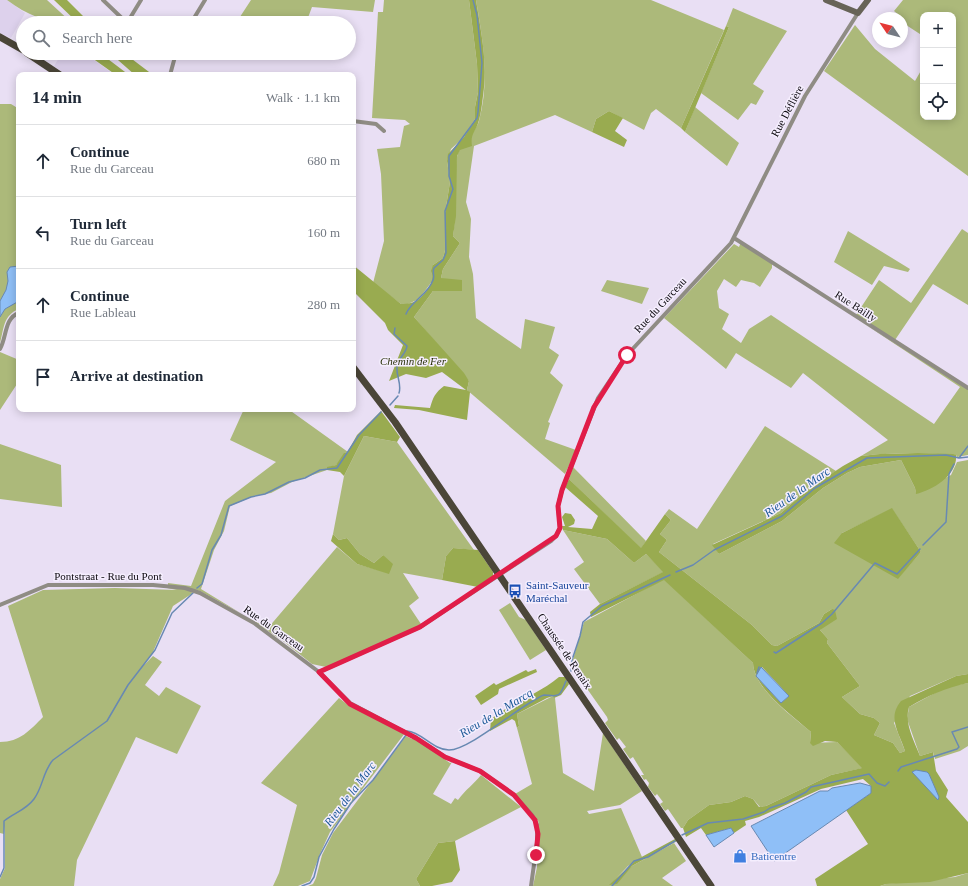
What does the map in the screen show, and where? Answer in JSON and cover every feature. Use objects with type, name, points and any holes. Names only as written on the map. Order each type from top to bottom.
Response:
[{"type":"main road","points":[[0,37],[16,46]]},
{"type":"main road","points":[[38,60],[56,72]]},
{"type":"main road","name":"Chaussée de Renaix","points":[[356,371],[386,408],[711,886]]},
{"type":"street","points":[[103,0],[120,16]]},
{"type":"street","points":[[131,16],[141,0]]},
{"type":"street","points":[[195,16],[205,0]]},
{"type":"street","points":[[826,0],[858,13]]},
{"type":"street","name":"Rue Déflière","points":[[734,238],[802,102],[858,13],[868,0]]},
{"type":"street","points":[[171,72],[174,60]]},
{"type":"street","points":[[356,121],[376,124],[384,131]]},
{"type":"street","name":"Rue Bailly","points":[[734,238],[968,388]]},
{"type":"street","name":"Rue du Garceau","points":[[319,672],[415,630],[500,575],[556,536],[560,528],[558,506],[562,490],[598,398],[627,355],[734,238]]},
{"type":"street","points":[[0,349],[9,322],[16,314]]},
{"type":"street","name":"Pontstraat - Rue du Pont","points":[[0,605],[48,585],[153,585],[175,586],[196,591]]},
{"type":"street","name":"Rue du Garceau","points":[[196,591],[266,630],[319,672],[346,701],[407,733],[445,757],[486,775],[514,795],[532,815],[537,825],[538,834],[531,886]]},
{"type":"shaded area","points":[[0,0],[7,0],[25,13],[23,16],[16,16],[16,29],[11,38],[0,33]]},
{"type":"shaded area","points":[[58,60],[94,60],[111,72],[63,72],[54,66]]},
{"type":"green space","points":[[7,0],[47,0],[64,16],[35,16]]},
{"type":"green space","points":[[54,0],[67,0],[83,16],[71,16]]},
{"type":"green space","points":[[251,0],[375,0],[373,12],[312,7],[309,16],[241,16]]},
{"type":"green space","points":[[384,0],[469,0],[477,64],[478,92],[475,107],[475,119],[464,137],[451,149],[447,161],[450,182],[445,213],[445,250],[443,258],[433,265],[433,280],[419,299],[408,304],[401,304],[373,283],[384,241],[381,174],[377,149],[400,147],[404,126],[410,124],[405,120],[372,118],[378,12],[383,12]]},
{"type":"green space","name":"Chemin de Fer","points":[[469,0],[476,0],[483,48],[485,72],[484,84],[480,114],[478,124],[473,135],[472,146],[460,150],[457,156],[456,216],[453,236],[460,243],[443,269],[441,278],[462,280],[462,291],[433,291],[414,317],[464,373],[469,381],[467,390],[470,392],[467,420],[419,410],[394,408],[395,405],[430,408],[438,391],[444,386],[466,390],[442,372],[426,378],[406,374],[389,381],[403,345],[388,330],[385,323],[356,294],[356,267],[401,304],[406,304],[417,300],[430,286],[432,282],[431,271],[433,265],[443,258],[445,250],[445,213],[450,182],[447,161],[448,154],[464,137],[475,119],[475,107],[478,92],[477,64]]},
{"type":"green space","points":[[476,0],[651,0],[724,30],[681,128],[656,109],[651,113],[644,130],[609,111],[596,119],[592,132],[555,115],[474,146],[466,202],[471,219],[469,257],[473,274],[476,318],[521,349],[525,319],[555,327],[549,348],[559,355],[550,373],[563,385],[548,422],[550,423],[545,439],[576,450],[565,474],[467,390],[469,381],[414,317],[433,291],[461,291],[441,278],[443,269],[460,243],[453,236],[457,157],[461,148],[477,126],[484,90],[485,75],[483,45]]},
{"type":"green space","points":[[903,0],[968,0],[968,176],[824,71],[855,25],[872,45],[872,48],[874,48],[915,81],[920,72],[920,120],[956,120],[956,12],[920,12],[920,34],[908,26],[908,12],[894,11]]},
{"type":"green space","points":[[733,8],[787,31],[753,84],[764,91],[756,105],[751,103],[738,120],[701,93],[729,27],[726,26]]},
{"type":"green space","points":[[726,26],[729,27],[685,132],[681,128]]},
{"type":"green space","points":[[95,60],[109,60],[125,72],[112,72]]},
{"type":"green space","points":[[118,60],[133,60],[149,72],[132,72]]},
{"type":"green space","points":[[0,104],[11,104],[16,107],[16,311],[10,315],[5,323],[0,343]]},
{"type":"green space","points":[[695,107],[739,143],[727,166],[685,132]]},
{"type":"green space","points":[[609,111],[623,118],[615,131],[627,140],[624,147],[592,132],[596,119]]},
{"type":"green space","points":[[962,229],[968,233],[968,305],[933,284],[895,340],[856,315],[879,280],[911,303]]},
{"type":"green space","points":[[848,231],[910,269],[908,272],[884,266],[872,285],[834,262]]},
{"type":"green space","points":[[741,242],[772,264],[772,268],[760,287],[754,283],[741,280],[736,287],[724,279],[717,291],[719,308],[729,314],[722,329],[741,343],[749,329],[771,315],[934,424],[960,387],[860,321],[968,389],[968,455],[957,457],[956,455],[908,453],[861,456],[888,440],[803,373],[791,388],[736,353],[726,369],[664,318],[734,244],[739,247]]},
{"type":"green space","points":[[607,280],[649,288],[642,304],[601,291]]},
{"type":"green space","points":[[0,352],[16,359],[16,386],[0,410]]},
{"type":"green space","points":[[381,411],[400,437],[397,442],[364,436],[344,476],[340,472],[327,470],[327,467],[336,465],[344,453],[347,453],[357,435]]},
{"type":"green space","points":[[243,412],[292,412],[348,452],[336,465],[327,468],[327,470],[292,482],[271,493],[254,496],[230,506],[224,531],[214,550],[201,589],[242,614],[200,591],[168,585],[168,583],[191,586],[225,501],[276,462],[230,440]]},
{"type":"green space","points":[[765,426],[836,471],[807,490],[781,513],[713,544],[719,554],[782,521],[823,488],[860,467],[901,460],[916,493],[951,475],[957,462],[968,460],[968,674],[956,676],[910,696],[894,723],[905,751],[900,753],[893,743],[874,735],[880,723],[874,718],[860,714],[842,697],[860,686],[827,643],[828,639],[820,630],[832,609],[824,614],[819,623],[777,646],[772,645],[752,625],[659,552],[667,540],[660,534],[671,520],[665,514],[669,509],[697,529]],"holes":[[[892,509],[921,552],[898,578],[842,533]]]},
{"type":"green space","points":[[364,436],[397,442],[474,550],[453,548],[446,556],[442,580],[403,573],[419,598],[409,606],[421,624],[326,667],[312,664],[283,641],[250,619],[268,628],[337,547],[357,564],[389,573],[383,555],[374,563],[360,554],[347,538],[339,540],[333,534],[344,476]]},
{"type":"green space","points":[[0,444],[61,465],[62,507],[0,499]]},
{"type":"green space","points":[[918,453],[953,454],[956,455],[956,462],[949,475],[937,485],[916,494],[915,488],[901,460],[860,467],[823,488],[782,521],[719,554],[712,545],[781,513],[807,490],[861,456]]},
{"type":"green space","points":[[573,467],[646,541],[641,549],[569,479]]},
{"type":"green space","points":[[569,479],[641,548],[665,514],[671,520],[660,534],[667,540],[659,552],[752,625],[772,645],[777,646],[819,623],[824,614],[832,609],[835,610],[837,619],[820,630],[828,639],[827,643],[860,686],[842,697],[860,714],[874,718],[880,723],[874,735],[893,743],[900,753],[905,751],[897,731],[895,713],[901,701],[956,676],[968,674],[968,683],[937,692],[909,707],[908,719],[910,732],[920,756],[933,752],[936,771],[948,790],[946,797],[968,822],[968,873],[930,882],[886,884],[880,886],[817,886],[815,879],[868,844],[846,810],[871,793],[871,786],[863,779],[821,789],[759,817],[745,821],[746,825],[734,833],[731,828],[706,835],[701,828],[686,837],[683,828],[688,820],[709,805],[731,802],[745,796],[753,799],[759,807],[766,806],[831,775],[862,768],[837,742],[825,741],[813,746],[810,743],[811,732],[775,701],[757,677],[781,703],[789,696],[762,667],[756,675],[753,663],[664,580],[591,617],[590,612],[600,604],[663,572],[646,554],[634,563],[607,539],[563,530],[562,526],[565,526],[562,517],[565,513],[571,514],[575,520],[574,524],[568,527],[592,529],[598,516],[565,487]]},
{"type":"green space","points":[[892,508],[921,552],[898,579],[834,543],[842,533]]},
{"type":"green space","points":[[563,530],[607,539],[634,563],[646,554],[664,572],[600,604],[574,569],[584,562]]},
{"type":"green space","points":[[333,534],[339,540],[347,538],[360,554],[374,563],[383,555],[393,564],[389,574],[357,564],[331,541]]},
{"type":"green space","points":[[453,548],[478,550],[493,572],[493,577],[478,587],[442,580],[446,556]]},
{"type":"green space","points":[[664,579],[753,663],[755,673],[767,692],[775,701],[811,732],[810,743],[837,742],[863,768],[831,775],[766,806],[760,807],[753,799],[745,796],[731,802],[709,805],[688,820],[683,828],[681,828],[668,809],[665,811],[660,804],[663,802],[657,794],[655,796],[648,787],[649,783],[646,779],[644,780],[641,775],[644,775],[633,757],[630,759],[623,749],[626,747],[619,738],[617,740],[605,723],[608,720],[607,717],[571,666],[584,622]]},
{"type":"green space","points":[[157,586],[186,589],[193,593],[173,606],[153,652],[143,666],[153,656],[162,662],[145,685],[159,696],[166,687],[201,706],[177,754],[136,737],[77,860],[74,886],[0,886],[0,879],[5,868],[5,826],[4,834],[0,833],[0,742],[19,738],[29,731],[43,717],[8,606],[43,590],[115,588],[177,590]]},
{"type":"green space","points":[[510,603],[519,617],[526,620],[546,650],[530,660],[499,610]]},
{"type":"green space","points":[[536,669],[537,672],[499,689],[498,694],[481,705],[475,696],[494,683],[496,685],[526,670],[528,672]]},
{"type":"green space","points":[[559,677],[565,677],[569,684],[561,695],[554,698],[553,696],[547,698],[517,714],[519,726],[517,728],[515,721],[512,719],[490,731],[491,719]]},
{"type":"green space","points":[[968,683],[968,746],[960,751],[935,759],[933,752],[920,756],[907,719],[909,707],[946,687]]},
{"type":"green space","points":[[553,696],[555,698],[563,773],[594,791],[603,733],[642,791],[620,805],[587,811],[589,814],[621,808],[642,857],[628,866],[610,885],[632,866],[674,843],[686,861],[662,878],[673,886],[533,886],[537,867],[539,826],[538,820],[536,821],[515,794],[532,784],[517,728],[519,726],[517,714]]},
{"type":"green space","points":[[339,698],[348,705],[405,733],[330,832],[310,881],[298,886],[273,886],[279,873],[297,805],[261,783]]},
{"type":"green space","points":[[406,736],[412,739],[414,738],[450,763],[452,762],[433,794],[451,804],[455,798],[458,800],[481,775],[521,807],[455,841],[438,843],[416,879],[420,886],[308,886],[313,884],[316,878],[322,855],[333,833]]},
{"type":"green space","points":[[675,839],[677,841],[632,866],[617,884],[609,885],[636,860]]},
{"type":"green space","points":[[455,841],[460,870],[452,882],[432,886],[420,886],[416,879],[438,843]]},
{"type":"green space","points":[[968,873],[968,886],[880,886],[886,884],[955,877]]},
{"type":"water","points":[[16,266],[16,303],[5,309],[0,317],[0,301],[6,290],[8,281],[7,272],[10,267]]},
{"type":"water","points":[[761,667],[789,696],[781,703],[756,676]]},
{"type":"water","points":[[916,770],[927,772],[929,774],[939,797],[938,800],[912,772]]},
{"type":"water","points":[[860,783],[871,786],[871,793],[774,861],[751,826],[820,791],[828,791],[832,788]]},
{"type":"water","points":[[731,828],[734,833],[714,847],[706,835]]},
{"type":"waterway","points":[[406,314],[408,309],[431,285],[434,278],[434,268],[443,260],[446,253],[445,211],[453,189],[449,176],[449,156],[477,118],[482,63],[477,15],[473,0]]},
{"type":"waterway","points":[[395,328],[394,334],[407,346],[397,367],[400,386],[399,393]]},
{"type":"waterway","points":[[390,405],[398,396]]},
{"type":"waterway","points":[[197,588],[202,584],[212,550],[221,535],[229,506],[251,497],[265,494],[289,482],[305,478],[320,470],[337,468],[359,435],[381,412]]},
{"type":"waterway","points":[[959,458],[968,446]]},
{"type":"waterway","name":"Rieu de la Marc","points":[[676,572],[693,565],[714,550],[782,516],[815,488],[867,458],[946,455],[959,458],[968,457]]},
{"type":"waterway","points":[[923,545],[946,522],[949,474],[954,464]]},
{"type":"waterway","points":[[774,652],[776,653],[822,623],[832,614],[875,563],[897,574],[920,549]]},
{"type":"waterway","name":"Rieu de la Marcq","points":[[571,671],[572,660],[583,622],[602,606],[670,575]]},
{"type":"waterway","points":[[0,877],[4,868],[4,821],[31,803],[37,794],[47,769],[53,760],[107,721],[128,685],[155,650],[172,613],[193,593]]},
{"type":"waterway","points":[[757,673],[759,667]]},
{"type":"waterway","name":"Rieu de la Marcq","points":[[407,731],[418,734],[443,749],[449,750],[457,748],[479,737],[541,696],[553,696],[560,694],[566,681]]},
{"type":"waterway","points":[[898,771],[901,767],[957,749],[959,747],[952,732],[968,727]]},
{"type":"waterway","name":"Rieu de la Marc","points":[[302,886],[310,883],[314,877],[319,857],[334,829],[351,803],[373,780],[406,735]]},
{"type":"waterway","points":[[682,835],[708,823],[743,819],[764,812],[806,792],[811,787],[869,774],[877,783],[885,786],[889,782]]},
{"type":"waterway","points":[[612,886],[634,861],[648,857],[675,841]]},
{"type":"place","name":"Saint-Sauveur Maréchal","points":[[515,591]]},
{"type":"place","name":"Baticentre","points":[[740,856]]},
{"type":"route","points":[[536,855],[538,843],[537,825],[532,815],[514,795],[480,771],[445,757],[416,738],[350,704],[319,672],[415,630],[429,622],[556,536],[560,528],[558,506],[559,499],[594,407],[598,398],[627,355]]}]
